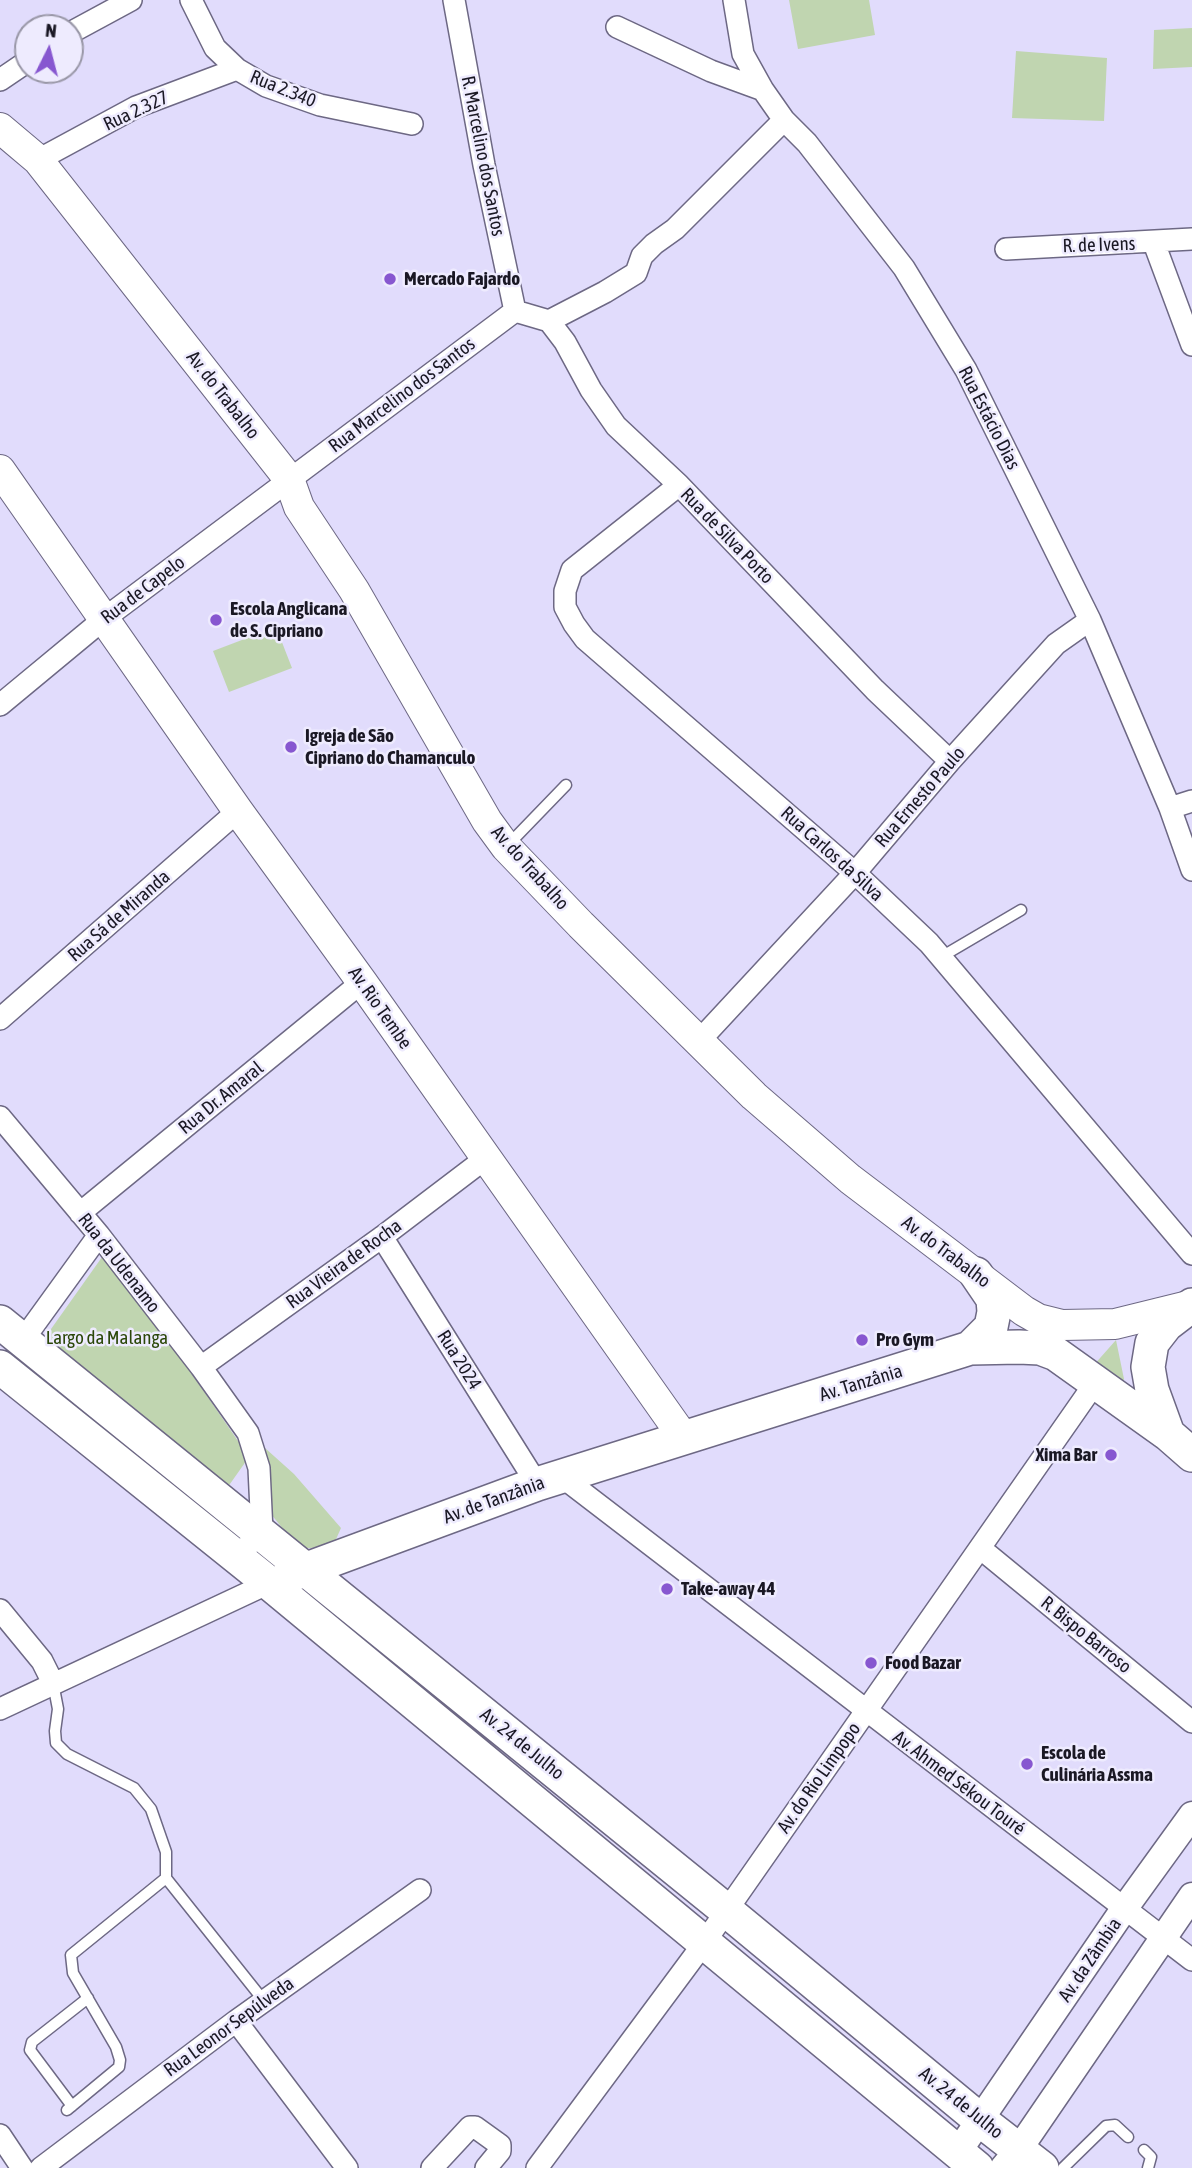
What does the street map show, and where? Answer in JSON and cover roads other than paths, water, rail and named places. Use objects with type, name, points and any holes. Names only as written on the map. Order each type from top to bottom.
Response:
[{"type":"main road","name":"Av. do Trabalho","points":[[0,128],[38,160],[294,493],[354,590],[487,821],[506,847],[754,1096],[850,1179],[1031,1315],[1048,1323],[1051,1337]]},
{"type":"main road","name":"Av. Rio Tembe","points":[[0,470],[238,811],[684,1438]]},
{"type":"main road","points":[[970,1348],[991,1326],[994,1312],[993,1299],[976,1274]]},
{"type":"main road","points":[[1180,1445],[1056,1354],[1051,1337],[1192,1305]]},
{"type":"main road","points":[[1180,1445],[1152,1390],[1148,1367],[1152,1343],[1166,1325],[1192,1305]]},
{"type":"main road","name":"Av. 24 de Julho","points":[[11,1331],[727,1911],[985,2113],[1021,2162]]},
{"type":"main road","name":"Av. Tanzânia","points":[[684,1438],[970,1348],[1051,1337]]},
{"type":"main road","name":"Av. 24 de Julho","points":[[0,1367],[269,1583],[931,2130],[961,2163]]},
{"type":"main road","name":"Av. de Tanzânia","points":[[269,1583],[549,1480],[684,1438]]},
{"type":"street","points":[[84,25],[131,0]]},
{"type":"street","name":"Rua 2.340","points":[[191,0],[215,48],[237,69],[266,86],[320,105],[412,124]]},
{"type":"street","name":"R. Marcelino dos Santos","points":[[454,0],[484,165],[515,311]]},
{"type":"street","name":"Rua Estácio Dias","points":[[734,0],[743,54],[763,90],[784,120],[807,143],[904,268],[966,370],[1090,620],[1170,808],[1192,870]]},
{"type":"street","points":[[617,27],[711,71],[763,90]]},
{"type":"street","name":"Rua 2.327","points":[[38,160],[136,107],[237,69]]},
{"type":"street","points":[[515,311],[549,321],[606,292],[636,273],[642,256],[675,229],[784,120]]},
{"type":"street","name":"R. de Ivens","points":[[1006,249],[1192,239]]},
{"type":"street","points":[[1154,243],[1192,345]]},
{"type":"street","name":"Rua Marcelino dos Santos","points":[[294,493],[515,311]]},
{"type":"street","name":"Rua de Silva Porto","points":[[549,321],[565,342],[591,390],[617,426],[679,485],[875,690],[950,761]]},
{"type":"street","name":"Rua Carlos da Silva","points":[[679,485],[572,570],[565,592],[565,607],[585,639],[856,873],[941,957],[1192,1254]]},
{"type":"street","name":"Rua de Capelo","points":[[0,705],[105,618],[294,493]]},
{"type":"street","name":"Rua Ernesto Paulo","points":[[699,1041],[856,873],[950,761],[1056,644],[1090,620]]},
{"type":"street","points":[[1170,808],[1192,802]]},
{"type":"street","name":"Rua Sá de Miranda","points":[[0,1019],[238,811]]},
{"type":"street","name":"Rua Dr. Amaral","points":[[80,1213],[362,982]]},
{"type":"street","name":"Rua da Udenamo","points":[[0,1117],[99,1235],[201,1367],[248,1433],[259,1468],[262,1532]]},
{"type":"street","name":"Rua Vieira de Rocha","points":[[201,1367],[382,1237],[486,1158]]},
{"type":"street","points":[[11,1331],[99,1235]]},
{"type":"street","name":"Rua 2024","points":[[382,1237],[549,1480]]},
{"type":"street","name":"Av. do Rio Limpopo","points":[[537,2168],[705,1943],[1095,1383]]},
{"type":"street","name":"Av. Ahmed Sékou Touré","points":[[549,1480],[866,1712],[1192,1960]]},
{"type":"street","points":[[236,1557],[262,1532]]},
{"type":"street","name":"R. Bispo Barroso","points":[[980,1549],[1192,1722]]},
{"type":"street","points":[[0,1709],[269,1583]]},
{"type":"street","points":[[0,1610],[42,1661],[54,1683]]},
{"type":"street","name":"Av. da Zâmbia","points":[[961,2163],[985,2113],[1124,1909],[1192,1815]]},
{"type":"street","name":"Rua Leonor Sepúlveda","points":[[41,2168],[236,2021],[420,1890]]},
{"type":"street","points":[[1021,2162],[1192,1896]]},
{"type":"street","points":[[236,2021],[347,2168]]},
{"type":"street","points":[[432,2168],[470,2127],[475,2127],[500,2145],[500,2151],[486,2168]]},
{"type":"street","points":[[0,2135],[22,2168]]},
{"type":"lane","points":[[506,847],[566,785]]},
{"type":"lane","points":[[941,957],[1021,911]]},
{"type":"lane","points":[[54,1683],[58,1709],[55,1731],[57,1743],[67,1754],[134,1788],[151,1809],[166,1852],[166,1878],[264,2001]]},
{"type":"lane","points":[[88,1998],[32,2042],[30,2050],[69,2108],[119,2067],[120,2060],[116,2047],[88,1998],[73,1973],[71,1955],[166,1878]]},
{"type":"lane","points":[[1063,2168],[1106,2126],[1115,2125],[1128,2137]]},
{"type":"lane","points":[[1144,2150],[1151,2157],[1148,2168]]},
{"type":"place","name":"Mercado Fajardo","points":[[390,279]]},
{"type":"place","name":"Escola Anglicana de S. Cipriano","points":[[216,620]]},
{"type":"place","name":"Igreja de São Cipriano do Chamanculo","points":[[291,747]]},
{"type":"place","name":"Pro Gym","points":[[862,1340]]},
{"type":"place","name":"Xima Bar","points":[[1111,1455]]},
{"type":"place","name":"Take-away 44","points":[[667,1589]]},
{"type":"place","name":"Food Bazar","points":[[871,1663]]},
{"type":"place","name":"Escola de Culinária Assma","points":[[1027,1764]]},
{"type":"park label","name":"Largo da Malanga","points":[[107,1338]]}]
